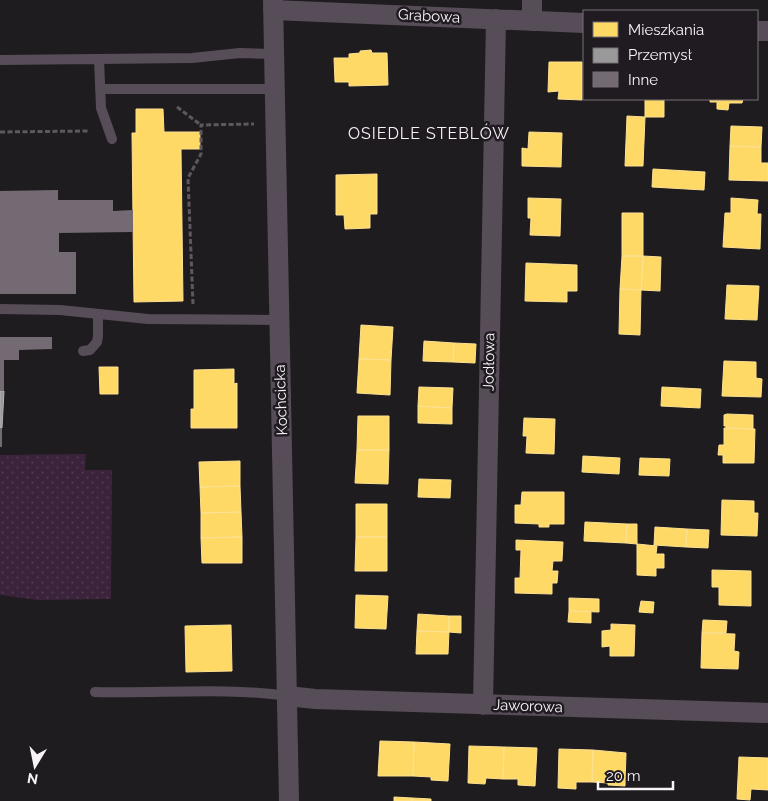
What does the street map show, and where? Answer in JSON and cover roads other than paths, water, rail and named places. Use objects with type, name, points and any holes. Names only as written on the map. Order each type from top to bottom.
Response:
[{"type":"street","points":[[532,0],[532,21]]},
{"type":"street","name":"Grabowa","points":[[273,5],[583,23]]},
{"type":"street","name":"Kochcicka","points":[[273,5],[289,801]]},
{"type":"street","name":"Jodłowa","points":[[483,705],[496,19]]},
{"type":"street","name":"Jaworowa","points":[[288,696],[314,699],[483,705],[768,713]]},
{"type":"lane","points":[[0,60],[192,58],[240,53],[275,54]]},
{"type":"lane","points":[[98,59],[101,108],[110,135]]},
{"type":"lane","points":[[100,89],[276,89]]},
{"type":"lane","points":[[0,309],[60,310],[148,319],[279,320]]},
{"type":"lane","points":[[83,351],[90,350],[97,342],[98,314]]},
{"type":"lane","points":[[95,692],[240,691],[288,696]]},
{"type":"district","name":"OSIEDLE STEBLÓW","points":[[429,133]]}]
